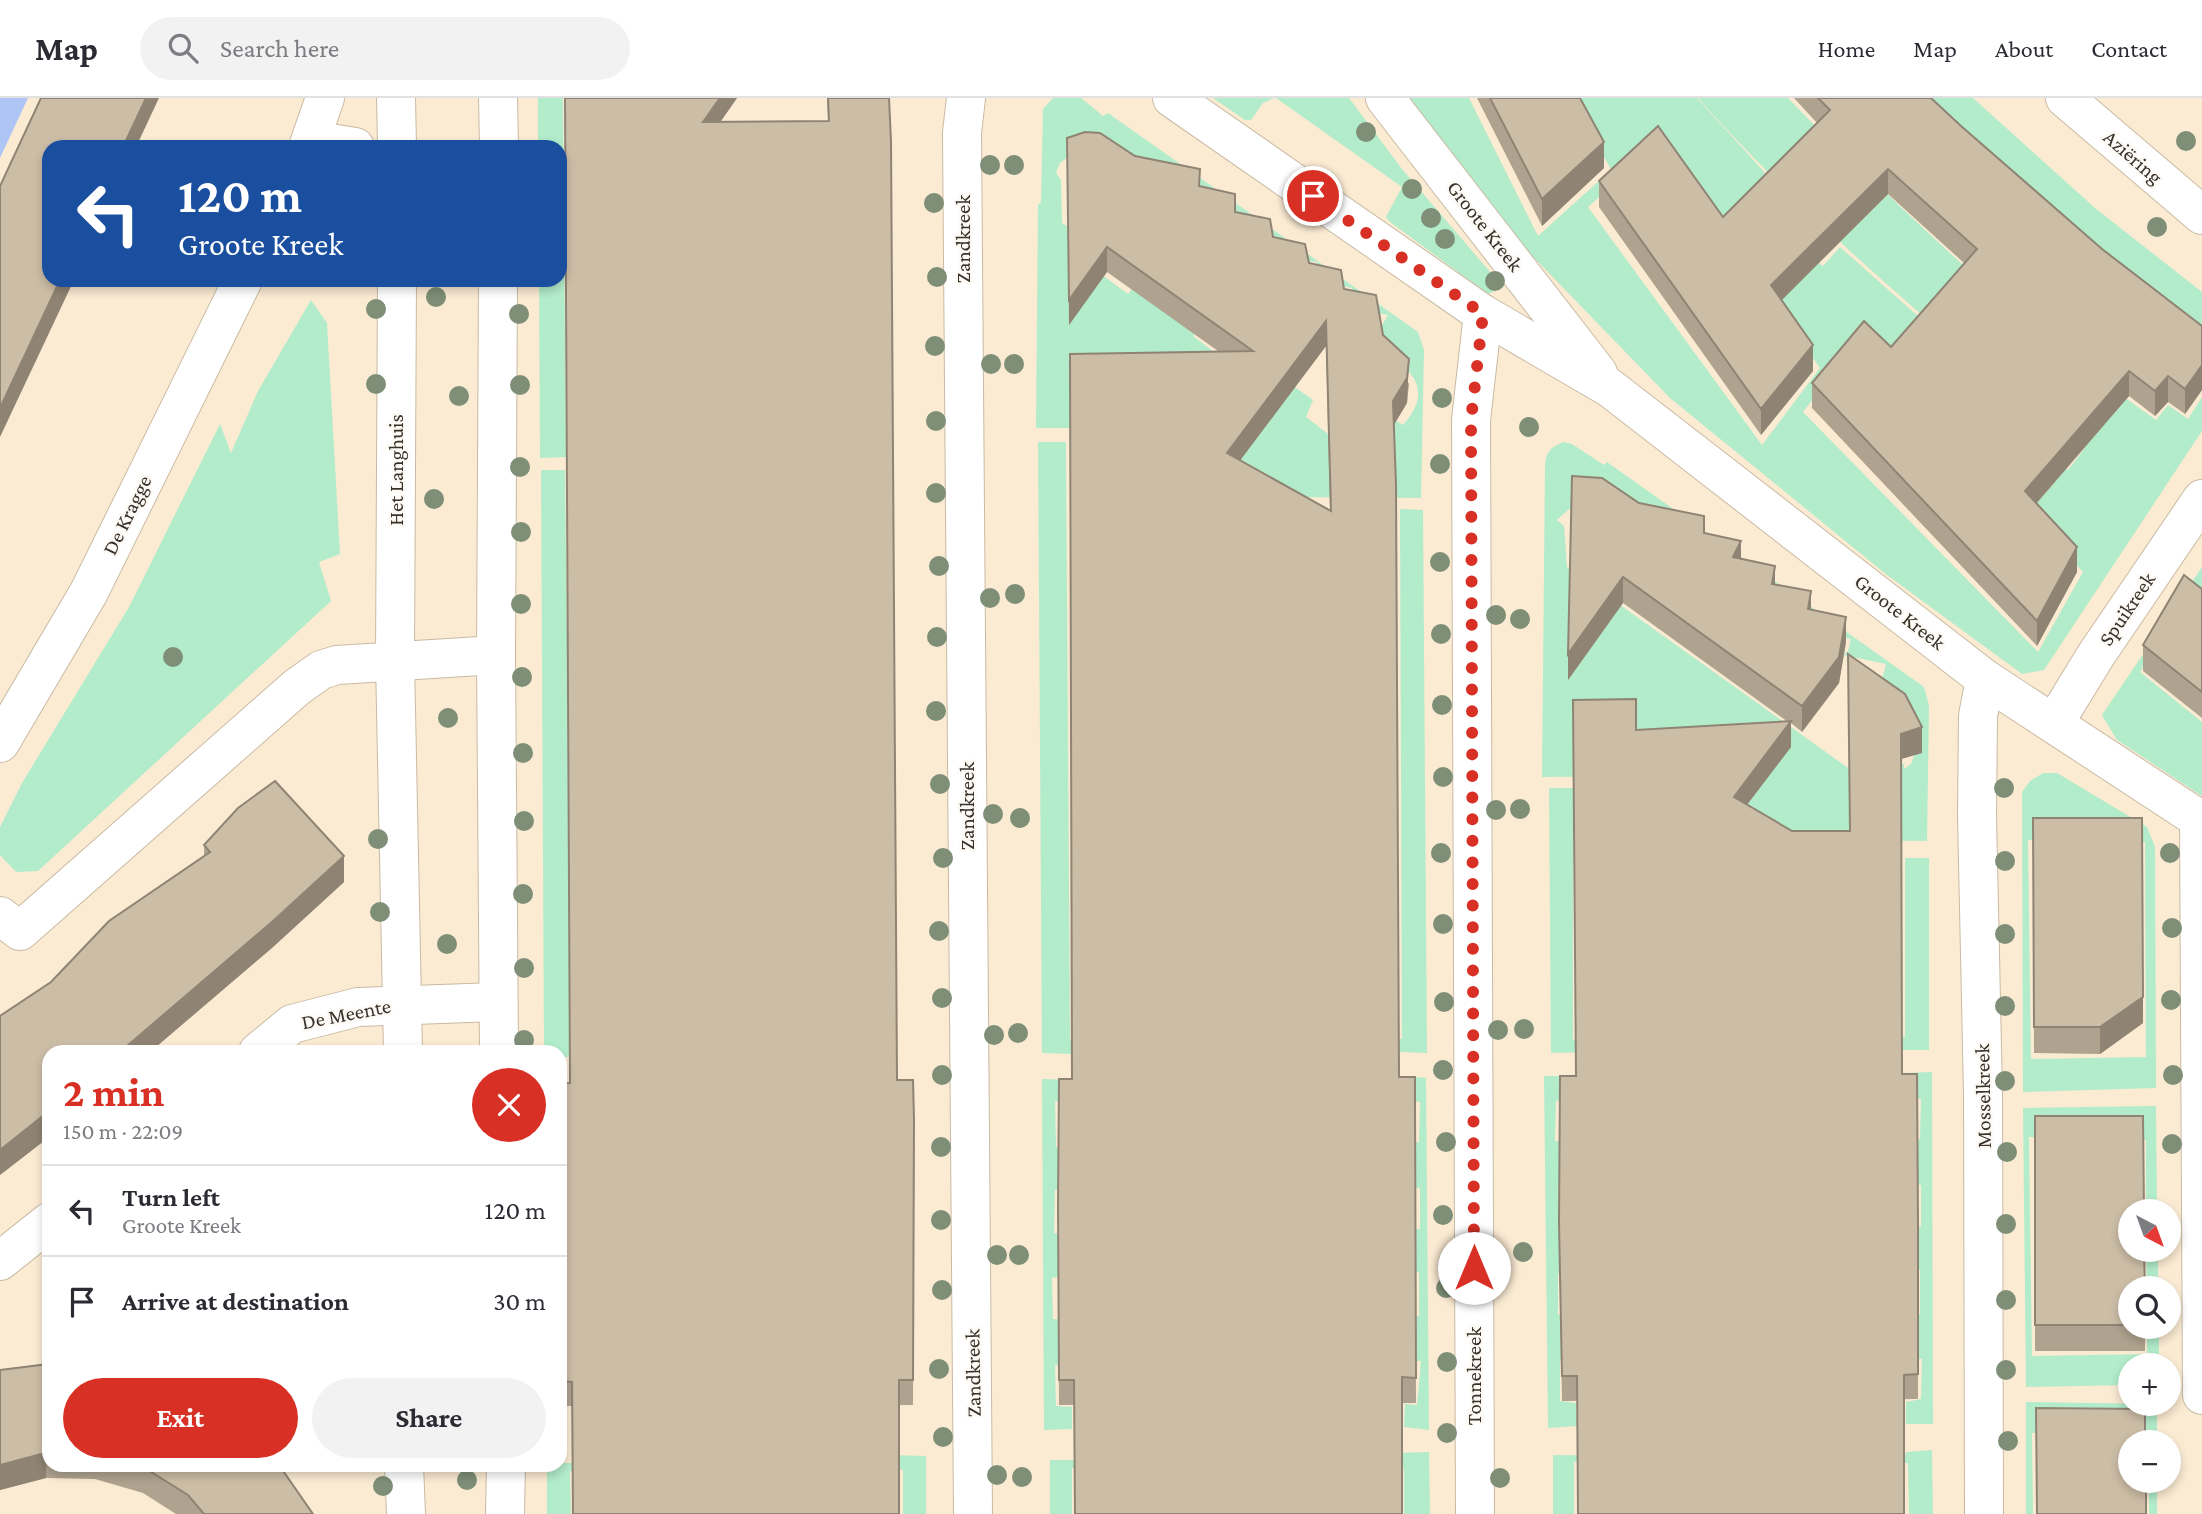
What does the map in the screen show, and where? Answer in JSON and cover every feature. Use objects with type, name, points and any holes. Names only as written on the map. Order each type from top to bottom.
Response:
[{"type":"street","points":[[311,140],[325,98]]},
{"type":"street","points":[[396,98],[397,140]]},
{"type":"street","points":[[498,98],[499,140]]},
{"type":"street","name":"Zandkreek","points":[[966,98],[962,133],[973,1514]]},
{"type":"street","name":"Groote Kreek","points":[[1172,98],[1483,314],[1610,388],[1984,679],[2054,722],[2200,820]]},
{"type":"street","name":"Groote Kreek","points":[[1385,98],[1610,388]]},
{"type":"street","name":"Aziëring","points":[[2065,98],[2202,215]]},
{"type":"street","name":"De Kragge","points":[[0,743],[89,592],[240,287]]},
{"type":"street","name":"Het Langhuis","points":[[397,287],[395,660],[403,1045]]},
{"type":"street","points":[[498,287],[496,1002],[499,1045]]},
{"type":"street","name":"Tonnekreek","points":[[1475,1514],[1471,420],[1483,314]]},
{"type":"street","name":"Spuikreek","points":[[2054,722],[2202,499]]},
{"type":"street","points":[[7,931],[309,677],[337,665],[496,655]]},
{"type":"street","name":"Mosselkreek","points":[[1984,679],[1978,716],[1977,803],[1983,1094],[1984,1514]]},
{"type":"street","points":[[2200,820],[2202,1395]]},
{"type":"street","points":[[401,1003],[496,1002]]},
{"type":"street","name":"De Meente","points":[[266,1045],[292,1024],[358,1007],[401,1003]]},
{"type":"street","points":[[0,1261],[42,1228]]},
{"type":"street","points":[[404,1472],[406,1514]]},
{"type":"street","points":[[505,1514],[506,1472]]},
{"type":"green space","points":[[538,98],[563,98],[563,140],[538,140]]},
{"type":"green space","points":[[1053,98],[1081,98],[1103,116],[1108,113],[1418,332],[1424,350],[1421,498],[1293,497],[1142,428],[1036,428],[1038,204],[1041,203],[1043,109]],"holes":[[[1073,153],[1268,257],[1317,262],[1315,280],[1310,280],[1352,288],[1350,306],[1346,306],[1388,315],[1371,344],[1405,368],[1417,387],[1418,398],[1403,425],[1395,420],[1345,447],[1306,417],[1313,400],[1246,352],[1234,367],[1193,336],[1205,322],[1141,277],[1128,294],[1094,269],[1100,247],[1062,223],[1061,180],[1056,173],[1060,163]]]},
{"type":"green space","points":[[1213,98],[1274,98],[1263,103],[1251,120],[1245,120]]},
{"type":"green space","points":[[1276,98],[1349,98],[1402,169],[1503,287],[1488,294],[1390,222],[1386,217],[1402,187]]},
{"type":"green space","points":[[1398,98],[1469,98],[1538,236],[1611,170],[1574,98],[1697,98],[1777,186],[1802,250],[1823,266],[1840,247],[1979,370],[2038,449],[2068,470],[2084,449],[1883,281],[1788,192],[1698,98],[1788,98],[1976,277],[2046,337],[2156,420],[2168,405],[2188,419],[2202,397],[2202,431],[2044,670],[2022,674],[1887,575],[1670,398],[1510,233]],"holes":[[[1661,142],[1820,368],[1762,445],[1588,207]],[[1862,337],[2083,572],[2038,652],[1803,412]]]},
{"type":"green space","points":[[1909,98],[1973,98],[2095,208],[2202,292],[2202,347]]},
{"type":"green space","points":[[539,287],[565,287],[566,457],[540,458]]},
{"type":"green space","points":[[311,300],[327,323],[340,554],[319,562],[331,601],[38,871],[16,872],[0,855],[0,827],[22,783],[129,607],[220,424],[231,453],[258,391]]},
{"type":"green space","points":[[1038,442],[1066,442],[1070,1040],[1161,1040],[1073,1054],[1042,1053]]},
{"type":"green space","points":[[1564,442],[1572,444],[1604,465],[1607,462],[1924,687],[1929,705],[1927,841],[1798,840],[1684,776],[1542,777],[1545,467],[1546,457],[1552,448]],"holes":[[[1578,501],[1807,630],[1851,639],[1848,651],[1843,655],[1886,664],[1883,676],[1872,690],[1915,753],[1911,764],[1904,769],[1904,764],[1858,775],[1567,567],[1564,526],[1557,520]]]},
{"type":"green space","points":[[541,470],[565,470],[572,1057],[567,1057],[567,1045],[544,1045]]},
{"type":"green space","points":[[1400,509],[1423,510],[1427,1053],[1399,1052],[1326,1041],[1402,1039]]},
{"type":"green space","points":[[2202,567],[2202,613],[2184,600],[2140,672],[2202,722],[2202,796],[2117,740],[2102,715]]},
{"type":"green space","points":[[2043,773],[2057,773],[2147,827],[2155,847],[2156,1088],[2023,1092],[2022,792],[2030,781]],"holes":[[[2028,840],[2145,842],[2146,1057],[2031,1059]]]},
{"type":"green space","points":[[1549,788],[1573,788],[1573,1040],[1660,1041],[1690,1050],[1551,1053]]},
{"type":"green space","points":[[1905,858],[1929,858],[1929,1050],[1889,1050],[1889,1038],[1905,1037]]},
{"type":"green space","points":[[1932,1072],[1933,1424],[1906,1424],[1906,1402],[1921,1399],[1922,1359],[1906,1359],[1907,1316],[1920,1314],[1920,1270],[1907,1269],[1906,1227],[1921,1227],[1921,1185],[1905,1184],[1905,1141],[1920,1139],[1921,1099],[1904,1097],[1904,1073]]},
{"type":"green space","points":[[1403,1076],[1426,1078],[1429,1430],[1404,1427],[1405,1404],[1417,1405],[1421,1361],[1405,1361],[1406,1318],[1419,1316],[1419,1272],[1406,1272],[1405,1229],[1420,1229],[1420,1188],[1404,1186],[1404,1143],[1419,1142],[1420,1102],[1403,1100]]},
{"type":"green space","points":[[1544,1076],[1570,1076],[1571,1098],[1556,1101],[1555,1141],[1571,1142],[1571,1185],[1558,1186],[1558,1231],[1571,1231],[1573,1273],[1558,1274],[1558,1315],[1575,1316],[1574,1359],[1560,1360],[1560,1401],[1576,1403],[1577,1426],[1548,1428]]},
{"type":"green space","points":[[1042,1079],[1070,1080],[1070,1102],[1055,1101],[1056,1147],[1070,1148],[1070,1188],[1055,1190],[1054,1233],[1070,1235],[1071,1274],[1052,1278],[1053,1319],[1069,1320],[1070,1363],[1055,1365],[1056,1406],[1072,1407],[1072,1429],[1044,1430]]},
{"type":"green space","points":[[2156,1106],[2157,1199],[2146,1199],[2146,1140],[2029,1137],[2032,1356],[2118,1355],[2118,1385],[2026,1387],[2023,1108]]},
{"type":"green space","points":[[2146,1262],[2158,1262],[2158,1276],[2147,1276]]},
{"type":"green space","points":[[2147,1339],[2159,1339],[2159,1353],[2147,1353]]},
{"type":"green space","points":[[2026,1402],[2118,1403],[2118,1416],[2157,1416],[2157,1430],[2032,1433],[2033,1514],[2026,1514]]},
{"type":"green space","points":[[1932,1450],[1933,1514],[1909,1514],[1908,1463],[1574,1462],[1574,1514],[1553,1514],[1553,1455],[1905,1457],[1906,1452]]},
{"type":"green space","points":[[1429,1452],[1430,1514],[1404,1514],[1404,1469],[1387,1467],[1388,1453]]},
{"type":"green space","points":[[894,1455],[926,1456],[926,1514],[903,1514],[903,1470],[894,1469]]},
{"type":"green space","points":[[1050,1460],[1187,1460],[1148,1468],[1072,1468],[1072,1514],[1050,1514]]},
{"type":"green space","points":[[567,1463],[582,1463],[583,1472],[570,1471],[571,1514],[547,1514],[547,1472],[567,1472]]},
{"type":"green space","points":[[2149,1493],[2157,1493],[2157,1514],[2149,1514]]},
{"type":"water","points":[[0,98],[28,98],[0,158]]},
{"type":"building","points":[[41,98],[146,98],[126,140],[42,140],[42,287],[57,287],[0,408],[0,186]]},
{"type":"building","points":[[565,98],[720,98],[703,122],[829,121],[828,98],[889,98],[897,1080],[913,1080],[914,1119],[913,1380],[899,1380],[899,1514],[573,1514],[572,1382],[567,1382],[567,1083],[570,1083]]},
{"type":"building","points":[[1490,98],[1580,98],[1604,142],[1542,199]]},
{"type":"building","points":[[1818,98],[1931,98],[2102,249],[2202,326],[2202,365],[2185,389],[2168,376],[2155,391],[2129,371],[2025,491],[2077,547],[2037,621],[1812,383],[1864,321],[1891,347],[1977,249],[1888,169],[1771,285],[1813,345],[1761,409],[1599,181],[1658,126],[1723,217],[1830,110]]},
{"type":"building","points":[[1085,132],[1100,133],[1135,156],[1200,169],[1199,186],[1235,194],[1235,212],[1270,219],[1273,237],[1305,244],[1309,263],[1341,270],[1344,289],[1376,295],[1383,335],[1409,359],[1407,378],[1393,401],[1396,485],[1399,1077],[1415,1077],[1416,1378],[1402,1377],[1402,1514],[1075,1514],[1074,1380],[1059,1380],[1058,1205],[1059,1079],[1072,1079],[1070,354],[1253,351],[1107,247],[1069,300],[1067,138]],"holes":[[[1326,321],[1331,511],[1227,453]]]},
{"type":"building","points":[[1572,476],[1602,478],[1639,503],[1704,516],[1704,533],[1741,541],[1733,557],[1775,566],[1772,584],[1811,591],[1808,609],[1846,617],[1839,657],[1802,706],[1623,577],[1568,654]]},
{"type":"building","points":[[2184,575],[2202,589],[2202,692],[2143,645]]},
{"type":"building","points":[[1848,654],[1905,694],[1922,727],[1901,734],[1902,1074],[1917,1074],[1918,1222],[1918,1374],[1904,1375],[1904,1514],[1578,1514],[1577,1376],[1562,1376],[1559,1222],[1560,1076],[1576,1076],[1573,700],[1636,699],[1636,730],[1791,721],[1734,797],[1792,831],[1850,831]]},
{"type":"building","points":[[275,781],[344,856],[273,921],[128,1045],[42,1045],[42,1117],[0,1150],[0,1016],[51,982],[109,921],[210,852],[204,845],[238,808]]},
{"type":"building","points":[[2033,818],[2142,818],[2143,997],[2100,1027],[2034,1027]]},
{"type":"building","points":[[2035,1116],[2143,1116],[2144,1199],[2118,1199],[2118,1262],[2144,1262],[2145,1276],[2118,1276],[2118,1325],[2035,1325]]},
{"type":"building","points":[[42,1365],[42,1454],[0,1465],[0,1370]]},
{"type":"building","points":[[2036,1408],[2118,1409],[2118,1416],[2145,1416],[2145,1430],[2118,1430],[2118,1493],[2146,1493],[2146,1514],[2037,1514]]},
{"type":"building","points":[[151,1472],[284,1472],[313,1514],[204,1514],[188,1495]]},
{"type":"route","points":[[1313,196],[1483,314],[1471,420],[1474,1268]]}]
